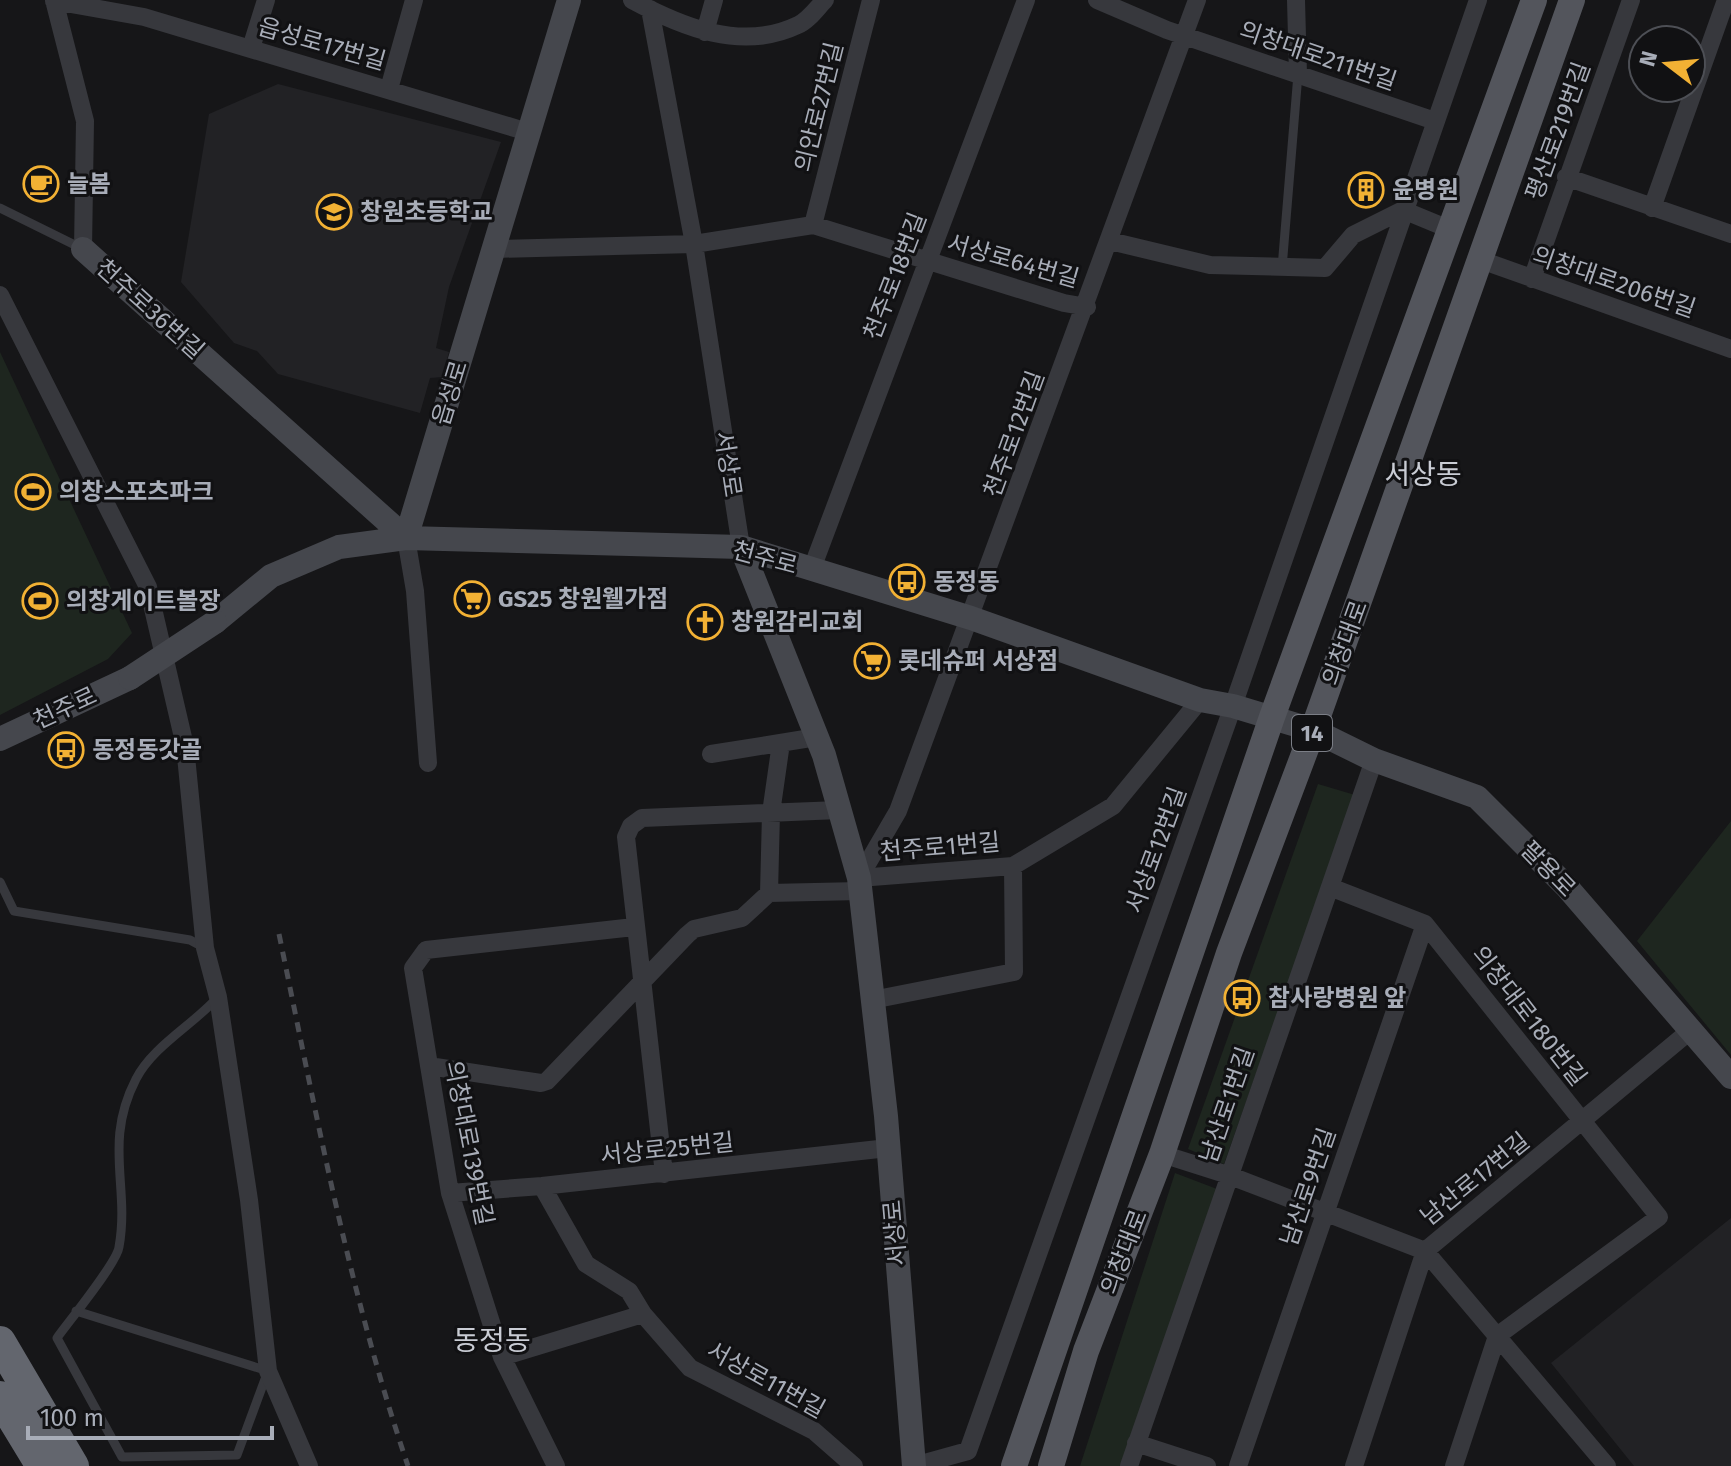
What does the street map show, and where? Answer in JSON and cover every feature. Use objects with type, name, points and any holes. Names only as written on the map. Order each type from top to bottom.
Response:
[{"type":"highway","points":[[0,1342],[73,1466]]},
{"type":"highway","points":[[0,1397],[42,1466]]},
{"type":"main road","name":"읍성로","points":[[406,538],[569,0]]},
{"type":"main road","name":"의창대로","points":[[1014,1466],[1272,717],[1534,0]]},
{"type":"main road","name":"의창대로","points":[[1051,1466],[1086,1351],[1162,1154],[1229,953],[1313,730],[1572,0]]},
{"type":"main road","name":"천주로36번길","points":[[83,249],[406,538]]},
{"type":"main road","name":"천주로","points":[[0,739],[130,678],[215,622],[271,576],[339,547],[406,538],[741,547],[971,618],[1200,700],[1233,706],[1313,730]]},
{"type":"main road","name":"서상로","points":[[741,547],[817,737],[860,885],[888,1148],[914,1466]]},
{"type":"main road","name":"팔용로","points":[[1313,730],[1374,760],[1477,797],[1566,886],[1731,1077]]},
{"type":"street","points":[[251,48],[266,0]]},
{"type":"street","points":[[389,89],[414,0]]},
{"type":"street","points":[[632,0],[705,32],[743,38],[799,25],[825,0]]},
{"type":"street","points":[[705,32],[714,0]]},
{"type":"street","name":"의안로27번길","points":[[813,225],[871,0]]},
{"type":"street","name":"천주로18번길","points":[[811,571],[1026,0]]},
{"type":"street","name":"의창대로211번길","points":[[1097,0],[1183,35],[1435,121]]},
{"type":"street","name":"천주로12번길","points":[[860,885],[898,811],[1087,307],[1197,0]]},
{"type":"street","points":[[1296,0],[1298,74]]},
{"type":"street","name":"서상로12번길","points":[[914,1466],[968,1451],[1233,706],[1478,0]]},
{"type":"street","name":"평산로219번길","points":[[1532,279],[1631,0]]},
{"type":"street","points":[[1652,208],[1726,0]]},
{"type":"street","name":"읍성로17번길","points":[[54,1],[147,9],[251,48],[528,132]]},
{"type":"street","name":"천주로36번길","points":[[54,1],[85,121],[83,249]]},
{"type":"street","name":"서상로","points":[[650,9],[694,244],[741,547]]},
{"type":"street","points":[[1566,177],[1731,234]]},
{"type":"street","points":[[1110,241],[1210,265],[1325,268],[1353,235],[1403,210],[1449,229]]},
{"type":"street","name":"서상로64번길","points":[[694,244],[813,225],[1087,307]]},
{"type":"street","points":[[494,249],[694,244]]},
{"type":"street","name":"의창대로206번길","points":[[1481,260],[1731,349]]},
{"type":"street","points":[[0,295],[148,587],[185,746],[205,948],[218,997],[249,1200],[268,1371],[309,1466]]},
{"type":"street","points":[[406,538],[415,591],[428,763]]},
{"type":"street","name":"천주로1번길","points":[[769,893],[1013,866],[1113,806],[1200,700]]},
{"type":"street","points":[[711,754],[817,737]]},
{"type":"street","points":[[429,1066],[541,1083],[694,929],[742,918],[769,893],[771,813],[781,743]]},
{"type":"street","name":"남산로1번길","points":[[1129,1466],[1374,760]]},
{"type":"street","points":[[664,1174],[634,927],[626,837],[631,826],[642,818],[839,810]]},
{"type":"street","points":[[872,1000],[1014,972],[1013,866]]},
{"type":"street","points":[[1330,887],[1425,924]]},
{"type":"street","name":"의창대로180번길","points":[[1425,924],[1659,1217],[1497,1336]]},
{"type":"street","name":"남산로9번길","points":[[1238,1466],[1425,924]]},
{"type":"street","name":"의창대로139번길","points":[[556,1466],[502,1357],[450,1193],[413,968],[426,950],[634,927]]},
{"type":"street","name":"남산로17번길","points":[[1354,1466],[1425,1251],[1691,1030]]},
{"type":"street","name":"서상로25번길","points":[[450,1193],[664,1174],[888,1148]]},
{"type":"street","points":[[1162,1154],[1228,1175],[1425,1251],[1607,1466]]},
{"type":"street","name":"서상로11번길","points":[[542,1186],[586,1264],[629,1291],[643,1314],[690,1368],[814,1431],[854,1466]]},
{"type":"street","points":[[502,1357],[643,1314]]},
{"type":"street","points":[[1454,1466],[1497,1336]]},
{"type":"street","points":[[1136,1443],[1207,1466]]},
{"type":"lane","points":[[1282,268],[1298,74]]},
{"type":"lane","points":[[0,208],[83,249]]},
{"type":"lane","points":[[0,882],[14,911],[190,940],[205,948]]},
{"type":"lane","points":[[76,1311],[268,1371],[237,1455],[122,1457],[57,1338],[76,1311],[119,1250],[117,1129],[136,1077],[157,1052],[198,1019],[218,997]]},
{"type":"shaded area","name":"창원초등학교","points":[[278,84],[501,142],[449,287],[436,348],[449,352],[442,377],[430,378],[420,413],[278,374],[257,351],[234,343],[181,282],[209,114]]},
{"type":"shaded area","name":"의창스포츠파크","points":[[0,352],[132,633],[108,659],[0,715]]},
{"type":"shaded area","points":[[1318,784],[1355,795],[1224,1164],[1188,1149]]},
{"type":"shaded area","points":[[1731,821],[1731,1055],[1637,941]]},
{"type":"shaded area","points":[[1175,1173],[1217,1189],[1122,1466],[1080,1466]]},
{"type":"shaded area","points":[[1731,1218],[1731,1466],[1634,1466],[1551,1363]]},
{"type":"railway","points":[[279,934],[351,1268],[408,1466]]},
{"type":"place","name":"늘봄","points":[[41,184]]},
{"type":"place","name":"윤병원","points":[[1366,190]]},
{"type":"place","name":"창원초등학교","points":[[334,212]]},
{"type":"place","name":"의창스포츠파크","points":[[33,492]]},
{"type":"place","name":"동정동","points":[[907,582]]},
{"type":"place","name":"GS25 창원웰가점","points":[[472,599]]},
{"type":"place","name":"의창게이트볼장","points":[[40,601]]},
{"type":"place","name":"창원감리교회","points":[[705,622]]},
{"type":"place","name":"롯데슈퍼 서상점","points":[[872,661]]},
{"type":"place","name":"동정동갓골","points":[[66,750]]},
{"type":"place","name":"참사랑병원 앞","points":[[1242,998]]},
{"type":"district","name":"서상동","points":[[1423,474]]},
{"type":"district","name":"동정동","points":[[492,1340]]}]
